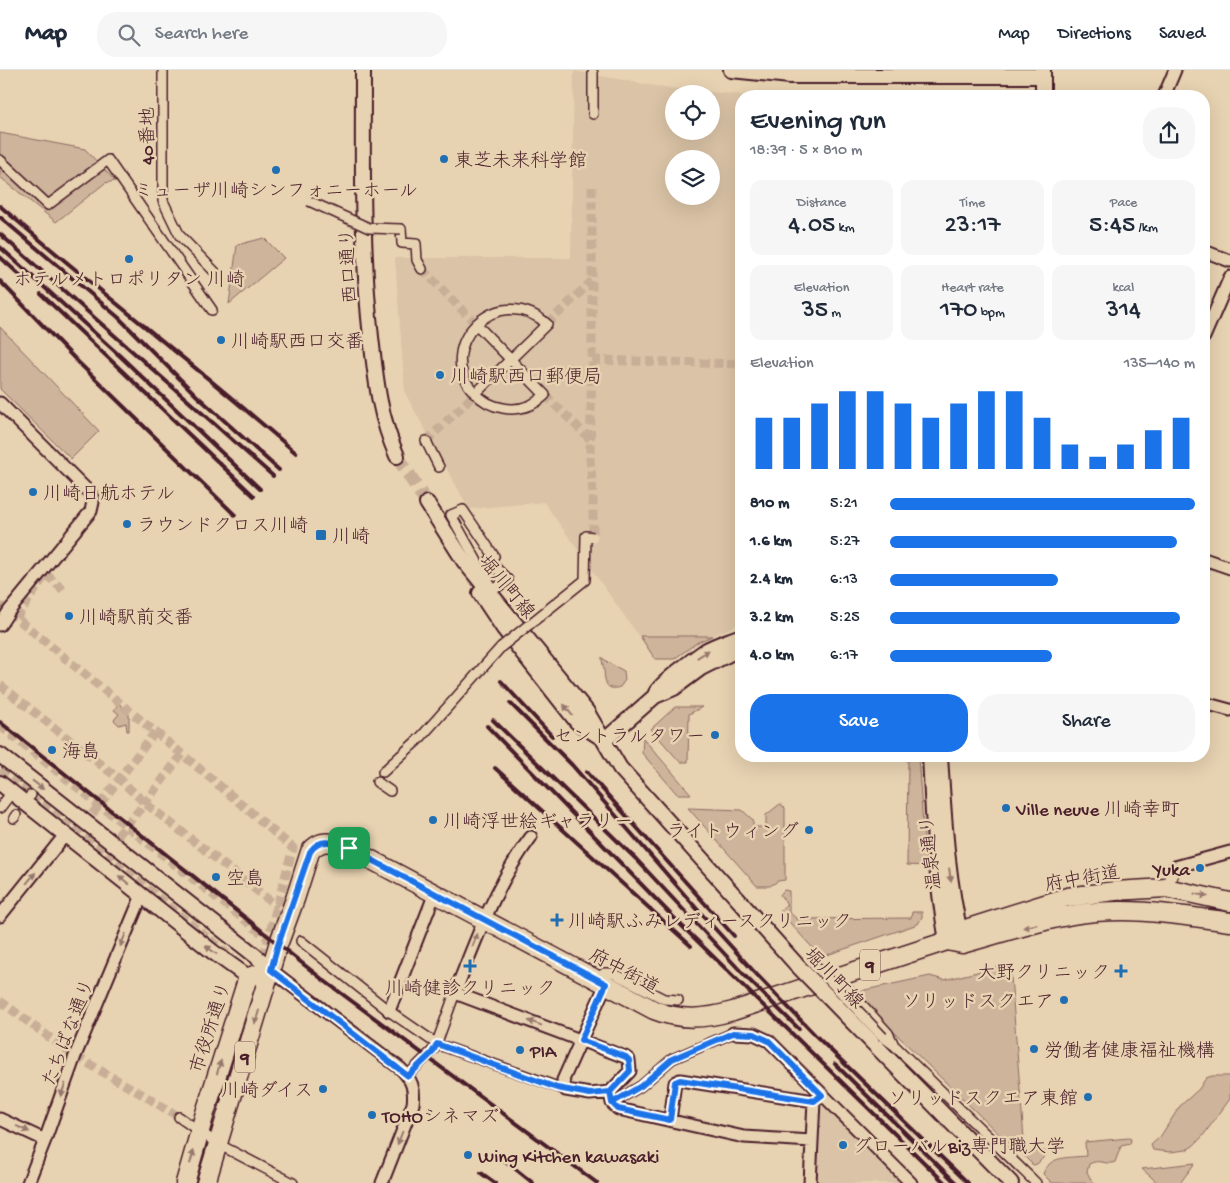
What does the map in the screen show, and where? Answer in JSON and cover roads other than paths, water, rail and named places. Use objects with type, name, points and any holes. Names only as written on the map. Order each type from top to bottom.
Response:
[{"type":"main road","name":"府中街道","points":[[271,970],[310,852],[313,846],[331,842],[349,848],[484,920],[605,978],[654,1010],[666,1015],[691,1018],[733,1011],[956,939],[1067,898],[1090,884],[1115,882],[1136,890],[1166,888],[1230,902]]},
{"type":"main road","name":"府中街道","points":[[956,939],[1078,914],[1090,918],[1148,920],[1185,916],[1230,922]]},
{"type":"main road","name":"市役所通り","points":[[185,1183],[248,977],[271,970]]},
{"type":"main road","name":"9","points":[[206,1183],[271,970]]},
{"type":"street","name":"40番地","points":[[162,70],[163,201],[180,236],[215,272]]},
{"type":"street","name":"西口通り","points":[[363,70],[363,222],[366,291],[378,397],[387,433],[397,456]]},
{"type":"street","points":[[731,70],[782,76],[845,73],[1043,73],[1043,90]]},
{"type":"street","points":[[1167,90],[1175,70]]},
{"type":"street","points":[[593,73],[593,114]]},
{"type":"street","points":[[0,160],[48,205],[108,160],[212,310]]},
{"type":"street","points":[[309,201],[369,228],[400,228],[402,243],[416,244],[417,260],[422,269]]},
{"type":"street","points":[[1210,254],[1230,262]]},
{"type":"street","points":[[1210,323],[1230,277]]},
{"type":"street","points":[[475,394],[511,359],[547,324],[527,312],[512,309],[496,311],[482,318],[476,324],[471,329],[463,343],[461,359],[463,374],[470,388],[475,394],[481,400],[495,407],[510,410],[526,407],[540,400],[545,395],[511,359],[476,324]]},
{"type":"street","points":[[0,403],[90,494],[93,502],[90,510],[9,611],[0,625]]},
{"type":"street","points":[[426,441],[439,467]]},
{"type":"street","name":"堀川町線","points":[[427,503],[464,561],[587,712],[620,768],[1011,1183]]},
{"type":"street","points":[[463,510],[494,556],[489,561],[508,580],[493,590],[460,532],[450,515],[463,510]]},
{"type":"street","points":[[383,772],[421,737],[502,644],[584,580],[586,536],[593,537]]},
{"type":"street","points":[[1210,561],[1230,568]]},
{"type":"street","points":[[655,696],[658,689],[705,651],[735,638]]},
{"type":"street","points":[[605,740],[655,696],[674,688],[701,668],[735,651]]},
{"type":"street","points":[[1210,705],[1230,710]]},
{"type":"street","points":[[0,755],[408,1076],[414,1093],[413,1104],[382,1183]]},
{"type":"street","name":"温泉通り","points":[[930,762],[942,916],[956,939]]},
{"type":"street","name":"温泉通り","points":[[940,762],[945,839],[956,939]]},
{"type":"street","points":[[377,782],[390,791]]},
{"type":"street","points":[[0,783],[213,952],[248,977]]},
{"type":"street","points":[[0,808],[12,792]]},
{"type":"street","points":[[0,916],[65,835]]},
{"type":"street","points":[[408,1076],[432,1053],[437,1044],[484,920],[517,855],[531,837]]},
{"type":"street","points":[[1166,888],[1175,867],[1230,852]]},
{"type":"street","points":[[389,1012],[434,893]]},
{"type":"street","name":"たちばな通り","points":[[28,1183],[74,1056],[142,895]]},
{"type":"street","points":[[301,941],[389,1012],[437,1044],[566,1090],[611,1097],[641,1086],[672,1059],[733,1033],[754,1034],[769,1041],[818,1098],[911,1183]]},
{"type":"street","points":[[566,1090],[563,1080],[605,978],[613,973],[664,998],[678,1000]]},
{"type":"street","points":[[847,988],[888,1033],[895,1046],[1036,1183]]},
{"type":"street","points":[[455,993],[626,1057],[629,1060],[630,1071],[611,1097]]},
{"type":"street","points":[[877,1040],[895,1046]]},
{"type":"street","points":[[670,1120],[675,1082],[680,1080],[818,1098]]},
{"type":"street","points":[[611,1097],[618,1109],[744,1137],[812,1141]]},
{"type":"street","points":[[810,1183],[812,1141],[818,1098]]},
{"type":"street","points":[[179,1117],[218,1144],[293,1183]]},
{"type":"street","points":[[0,1119],[45,1140]]},
{"type":"tunnel","points":[[592,187],[590,458],[593,494],[593,537]]},
{"type":"tunnel","points":[[422,269],[476,324]]},
{"type":"tunnel","points":[[547,324],[592,281]]},
{"type":"tunnel","points":[[592,360],[735,364]]},
{"type":"tunnel","points":[[426,441],[475,394]]},
{"type":"tunnel","points":[[545,395],[590,439]]},
{"type":"tunnel","points":[[397,456],[427,503]]},
{"type":"tunnel","points":[[16,618],[46,574],[65,592]]},
{"type":"tunnel","points":[[0,612],[3,607],[293,848],[261,965]]},
{"type":"tunnel","points":[[0,685],[119,779],[145,803],[278,907]]},
{"type":"tunnel","points":[[0,726],[269,939]]},
{"type":"tunnel","points":[[84,825],[155,732]]},
{"type":"tunnel","points":[[109,846],[182,754]]},
{"type":"tunnel","points":[[0,770],[232,958]]},
{"type":"tunnel","points":[[0,1001],[75,1056],[179,1117]]},
{"type":"railway","points":[[0,206],[296,453]]},
{"type":"railway","points":[[0,217],[118,317],[197,396],[279,470]]},
{"type":"railway","points":[[0,234],[273,476]]},
{"type":"railway","points":[[0,247],[120,356],[260,489]]},
{"type":"railway","points":[[0,257],[22,277]]},
{"type":"railway","points":[[0,281],[77,361],[235,515]]},
{"type":"railway","points":[[41,294],[254,496]]},
{"type":"railway","points":[[501,681],[552,736]]},
{"type":"railway","points":[[510,703],[572,765],[758,976],[816,1036],[968,1183]]},
{"type":"railway","points":[[493,720],[636,859],[748,979],[799,1029]]},
{"type":"railway","points":[[0,722],[322,979],[597,1183]]},
{"type":"railway","points":[[487,726],[682,926],[945,1183]]},
{"type":"railway","points":[[495,768],[691,946]]},
{"type":"railway","points":[[587,772],[734,936]]},
{"type":"railway","points":[[835,1064],[956,1183]]},
{"type":"railway","points":[[498,1155],[533,1183]]},
{"type":"railway","points":[[481,1173],[495,1183]]},
{"type":"place","name":"東芝未来科学館","points":[[444,159]]},
{"type":"place","name":"ミューザ川崎シンフォニーホール","points":[[276,170]]},
{"type":"place","name":"ホテルメトロポリタン 川崎","points":[[129,259]]},
{"type":"place","name":"川崎駅西口交番","points":[[221,340]]},
{"type":"place","name":"川崎駅西口郵便局","points":[[440,375]]},
{"type":"place","name":"川崎日航ホテル","points":[[33,492]]},
{"type":"place","name":"ラウンドクロス川崎","points":[[127,524]]},
{"type":"place","name":"川崎","points":[[321,535]]},
{"type":"place","name":"川崎駅前交番","points":[[69,616]]},
{"type":"place","name":"セントラルタワー","points":[[715,735]]},
{"type":"place","name":"海島","points":[[52,750]]},
{"type":"place","name":"Ville neuve 川崎幸町","points":[[1006,808]]},
{"type":"place","name":"川崎浮世絵ギャラリー","points":[[433,820]]},
{"type":"place","name":"ライトウィング","points":[[809,830]]},
{"type":"place","name":"Yuka","points":[[1200,868]]},
{"type":"place","name":"空島","points":[[216,877]]},
{"type":"place","name":"川崎駅ふみレディースクリニック","points":[[557,920]]},
{"type":"place","name":"川崎健診クリニック","points":[[470,966]]},
{"type":"place","name":"大野クリニック","points":[[1121,971]]},
{"type":"place","name":"ソリッドスクエア","points":[[1064,1000]]},
{"type":"place","name":"労働者健康福祉機構","points":[[1034,1049]]},
{"type":"place","name":"PIA","points":[[520,1050]]},
{"type":"place","name":"川崎ダイス","points":[[323,1089]]},
{"type":"place","name":"ソリッドスクエア東館","points":[[1088,1097]]},
{"type":"place","name":"TOHOシネマズ","points":[[372,1115]]},
{"type":"place","name":"グローバルBiz専門職大学","points":[[843,1145]]},
{"type":"place","name":"Wing Kitchen kawasaki","points":[[468,1155]]}]
